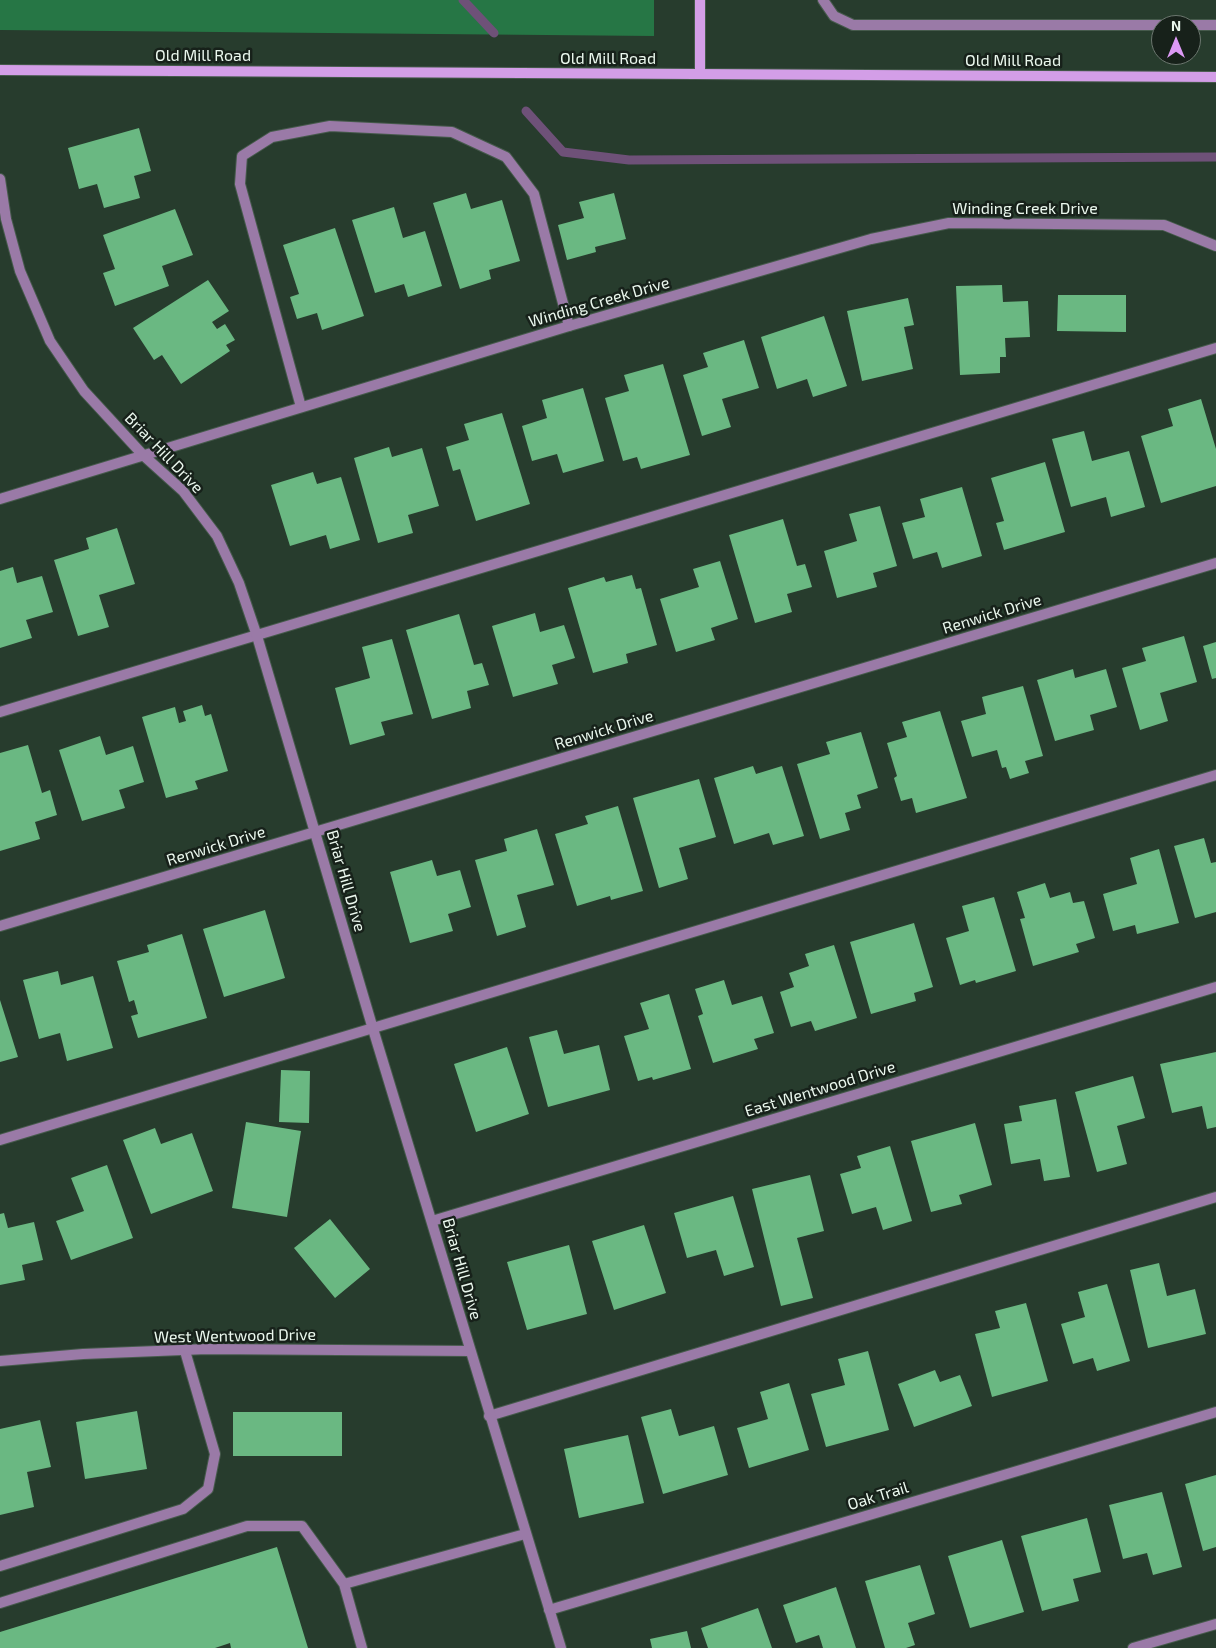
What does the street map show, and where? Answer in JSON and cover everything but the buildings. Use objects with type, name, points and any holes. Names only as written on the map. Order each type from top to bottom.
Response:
[{"type":"street","points":[[700,0],[700,74]]},
{"type":"street","points":[[823,0],[834,16],[854,25],[1151,25]]},
{"type":"street","points":[[1201,25],[1216,25]]},
{"type":"street","name":"Old Mill Road","points":[[0,70],[1216,77]]},
{"type":"street","points":[[301,407],[240,184],[242,156],[272,136],[330,126],[452,132],[506,157],[534,194],[569,326]]},
{"type":"street","name":"Briar Hill Drive","points":[[0,179],[6,219],[20,272],[50,341],[84,391],[143,455],[182,491],[217,536],[239,583],[258,636],[373,1028],[561,1648]]},
{"type":"street","name":"Winding Creek Drive","points":[[0,499],[569,326],[871,239],[949,222],[1164,225],[1216,246]]},
{"type":"street","points":[[0,712],[1216,348]]},
{"type":"street","name":"Renwick Drive","points":[[0,926],[1216,563]]},
{"type":"street","points":[[0,1140],[1216,775]]},
{"type":"street","name":"East Wentwood Drive","points":[[432,1221],[1216,987]]},
{"type":"street","points":[[490,1416],[1216,1197]]},
{"type":"street","name":"West Wentwood Drive","points":[[0,1361],[82,1354],[208,1349],[470,1351]]},
{"type":"street","points":[[0,1566],[182,1509],[208,1489],[215,1454],[185,1351]]},
{"type":"street","name":"Oak Trail","points":[[549,1610],[1216,1412]]},
{"type":"street","points":[[0,1603],[247,1526],[302,1526],[344,1584],[362,1648]]},
{"type":"street","points":[[344,1584],[525,1534]]},
{"type":"street","points":[[1133,1648],[1216,1624]]},
{"type":"green space","points":[[0,0],[654,0],[654,36],[0,30]]},
{"type":"waterway","points":[[463,0],[494,33]]},
{"type":"waterway","points":[[526,111],[563,152],[629,160],[1216,157]]}]
